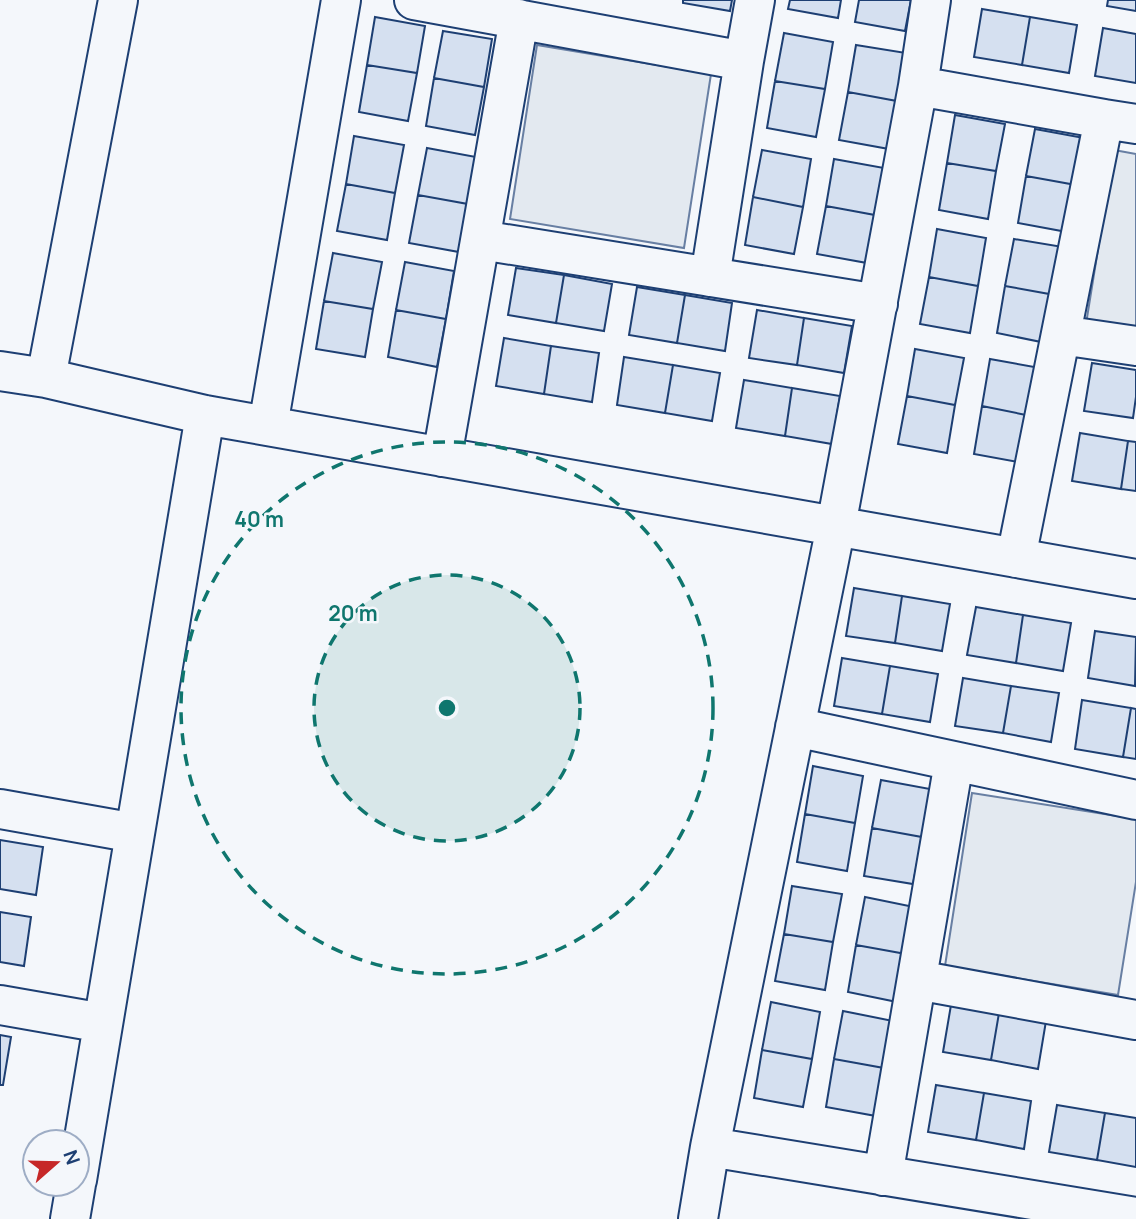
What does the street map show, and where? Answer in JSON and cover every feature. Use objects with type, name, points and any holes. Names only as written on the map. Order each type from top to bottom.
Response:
[{"type":"street","points":[[46,378],[118,0]]},
{"type":"street","points":[[268,426],[341,0]]},
{"type":"street","points":[[414,0],[744,61]]},
{"type":"street","points":[[709,277],[755,0]]},
{"type":"street","points":[[698,1219],[710,1147],[836,526],[918,86],[931,0]]},
{"type":"street","points":[[442,457],[519,19]]},
{"type":"street","points":[[918,86],[1120,121],[1061,335],[1016,558]]},
{"type":"street","points":[[481,240],[878,304]]},
{"type":"street","points":[[1061,335],[1136,346]]},
{"type":"street","points":[[0,371],[46,378],[205,415],[1136,579]]},
{"type":"street","points":[[86,1128],[205,415]]},
{"type":"street","points":[[795,727],[1136,800]]},
{"type":"street","points":[[883,1176],[954,762]]},
{"type":"street","points":[[0,809],[135,833]]},
{"type":"street","points":[[917,979],[1136,1020]]},
{"type":"street","points":[[0,1005],[103,1023]]},
{"type":"street","points":[[710,1147],[1120,1217]]},
{"type":"street","points":[[70,1219],[74,1198]]},
{"type":"shaded area","points":[[537,45],[711,74],[684,248],[510,219]]},
{"type":"shaded area","points":[[1114,150],[1136,154],[1136,332],[1086,324]]},
{"type":"shaded area","points":[[972,793],[1136,819],[1136,882],[1118,995],[945,966]]},
{"type":"building","points":[[683,0],[732,0],[730,11],[683,3]]},
{"type":"building","points":[[790,0],[841,0],[838,18],[788,9]]},
{"type":"building","points":[[859,0],[911,0],[905,31],[855,22]]},
{"type":"building","points":[[1108,0],[1136,0],[1136,11],[1107,6]]},
{"type":"building","points":[[982,9],[1030,17],[1022,65],[974,57]]},
{"type":"building","points":[[375,17],[425,26],[417,73],[367,65]]},
{"type":"building","points":[[1030,17],[1077,25],[1069,73],[1022,65]]},
{"type":"building","points":[[1103,28],[1136,34],[1136,83],[1095,76]]},
{"type":"building","points":[[443,31],[492,39],[484,87],[434,78]]},
{"type":"building","points":[[784,33],[833,42],[825,89],[775,81]]},
{"type":"building","points":[[856,45],[906,53],[897,101],[848,92]]},
{"type":"building","points":[[367,65],[417,73],[408,121],[359,112]]},
{"type":"building","points":[[434,78],[484,87],[475,135],[426,126]]},
{"type":"building","points":[[775,81],[825,89],[816,137],[767,128]]},
{"type":"building","points":[[848,92],[897,101],[889,149],[839,140]]},
{"type":"building","points":[[955,115],[1005,124],[996,171],[947,163]]},
{"type":"building","points":[[1035,129],[1084,138],[1076,185],[1026,176]]},
{"type":"building","points":[[354,136],[404,145],[395,193],[346,184]]},
{"type":"building","points":[[427,148],[476,157],[468,204],[418,195]]},
{"type":"building","points":[[762,150],[811,159],[803,207],[753,197]]},
{"type":"building","points":[[834,159],[884,168],[875,215],[826,206]]},
{"type":"building","points":[[947,163],[996,171],[988,219],[939,210]]},
{"type":"building","points":[[1026,176],[1076,185],[1067,232],[1018,223]]},
{"type":"building","points":[[346,184],[395,193],[387,240],[337,231]]},
{"type":"building","points":[[418,195],[468,204],[459,252],[409,243]]},
{"type":"building","points":[[753,197],[803,207],[794,254],[745,245]]},
{"type":"building","points":[[826,206],[875,215],[867,263],[817,254]]},
{"type":"building","points":[[937,229],[986,238],[978,286],[929,277]]},
{"type":"building","points":[[1014,239],[1063,247],[1055,295],[1005,286]]},
{"type":"building","points":[[333,253],[382,262],[373,309],[324,301]]},
{"type":"building","points":[[405,262],[454,271],[446,319],[396,310]]},
{"type":"building","points":[[516,268],[564,275],[556,323],[508,315]]},
{"type":"building","points":[[564,275],[612,284],[604,331],[556,323]]},
{"type":"building","points":[[929,277],[978,286],[970,333],[920,324]]},
{"type":"building","points":[[1005,286],[1055,295],[1046,343],[997,333]]},
{"type":"building","points":[[637,287],[685,295],[677,343],[629,335]]},
{"type":"building","points":[[685,295],[732,303],[725,351],[677,343]]},
{"type":"building","points":[[324,301],[373,309],[365,357],[316,349]]},
{"type":"building","points":[[396,310],[446,319],[437,367],[388,357]]},
{"type":"building","points":[[757,310],[804,318],[797,365],[749,358]]},
{"type":"building","points":[[804,318],[852,326],[844,373],[797,365]]},
{"type":"building","points":[[504,338],[551,346],[544,394],[496,386]]},
{"type":"building","points":[[551,346],[599,353],[592,402],[544,394]]},
{"type":"building","points":[[915,349],[964,358],[955,405],[907,396]]},
{"type":"building","points":[[624,357],[673,365],[665,413],[617,405]]},
{"type":"building","points":[[990,359],[1040,368],[1031,416],[982,406]]},
{"type":"building","points":[[1092,363],[1136,370],[1133,418],[1084,411]]},
{"type":"building","points":[[673,365],[720,373],[712,421],[665,413]]},
{"type":"building","points":[[744,380],[792,388],[785,436],[736,428]]},
{"type":"building","points":[[792,388],[840,396],[832,444],[785,436]]},
{"type":"building","points":[[907,396],[955,405],[947,453],[898,444]]},
{"type":"building","points":[[982,406],[1031,416],[1023,463],[974,454]]},
{"type":"building","points":[[1080,433],[1128,441],[1121,489],[1072,481]]},
{"type":"building","points":[[1128,441],[1136,442],[1136,491],[1121,489]]},
{"type":"building","points":[[854,588],[902,596],[895,643],[846,636]]},
{"type":"building","points":[[902,596],[950,604],[942,651],[895,643]]},
{"type":"building","points":[[976,607],[1023,615],[1016,663],[967,655]]},
{"type":"building","points":[[1023,615],[1071,623],[1063,671],[1016,663]]},
{"type":"building","points":[[1095,631],[1136,637],[1135,686],[1088,678]]},
{"type":"building","points":[[842,658],[890,666],[882,714],[834,706]]},
{"type":"building","points":[[890,666],[938,674],[930,722],[882,714]]},
{"type":"building","points":[[963,678],[1011,686],[1003,733],[955,726]]},
{"type":"building","points":[[1011,686],[1059,693],[1051,742],[1003,733]]},
{"type":"building","points":[[1082,700],[1131,708],[1123,757],[1075,749]]},
{"type":"building","points":[[1131,708],[1136,709],[1136,759],[1123,757]]},
{"type":"building","points":[[813,766],[863,776],[855,823],[805,814]]},
{"type":"building","points":[[881,780],[930,789],[922,837],[872,828]]},
{"type":"building","points":[[805,814],[855,823],[847,871],[797,862]]},
{"type":"building","points":[[872,828],[922,837],[913,884],[864,876]]},
{"type":"building","points":[[0,840],[43,847],[36,895],[0,889]]},
{"type":"building","points":[[792,886],[842,894],[833,942],[784,934]]},
{"type":"building","points":[[865,897],[914,907],[906,954],[856,945]]},
{"type":"building","points":[[0,912],[31,917],[24,966],[0,962]]},
{"type":"building","points":[[784,934],[833,942],[825,990],[775,981]]},
{"type":"building","points":[[856,945],[906,954],[897,1002],[848,992]]},
{"type":"building","points":[[771,1002],[820,1012],[812,1059],[762,1050]]},
{"type":"building","points":[[951,1005],[999,1013],[991,1060],[943,1052]]},
{"type":"building","points":[[843,1011],[893,1021],[884,1068],[834,1059]]},
{"type":"building","points":[[999,1013],[1046,1021],[1038,1069],[991,1060]]},
{"type":"building","points":[[0,1035],[11,1037],[3,1085],[0,1085]]},
{"type":"building","points":[[762,1050],[812,1059],[803,1107],[754,1098]]},
{"type":"building","points":[[834,1059],[884,1068],[876,1116],[826,1107]]},
{"type":"building","points":[[936,1085],[984,1093],[976,1140],[928,1132]]},
{"type":"building","points":[[984,1093],[1031,1101],[1024,1149],[976,1140]]},
{"type":"building","points":[[1057,1105],[1105,1113],[1097,1160],[1049,1152]]},
{"type":"building","points":[[1105,1113],[1136,1118],[1136,1167],[1097,1160]]}]
